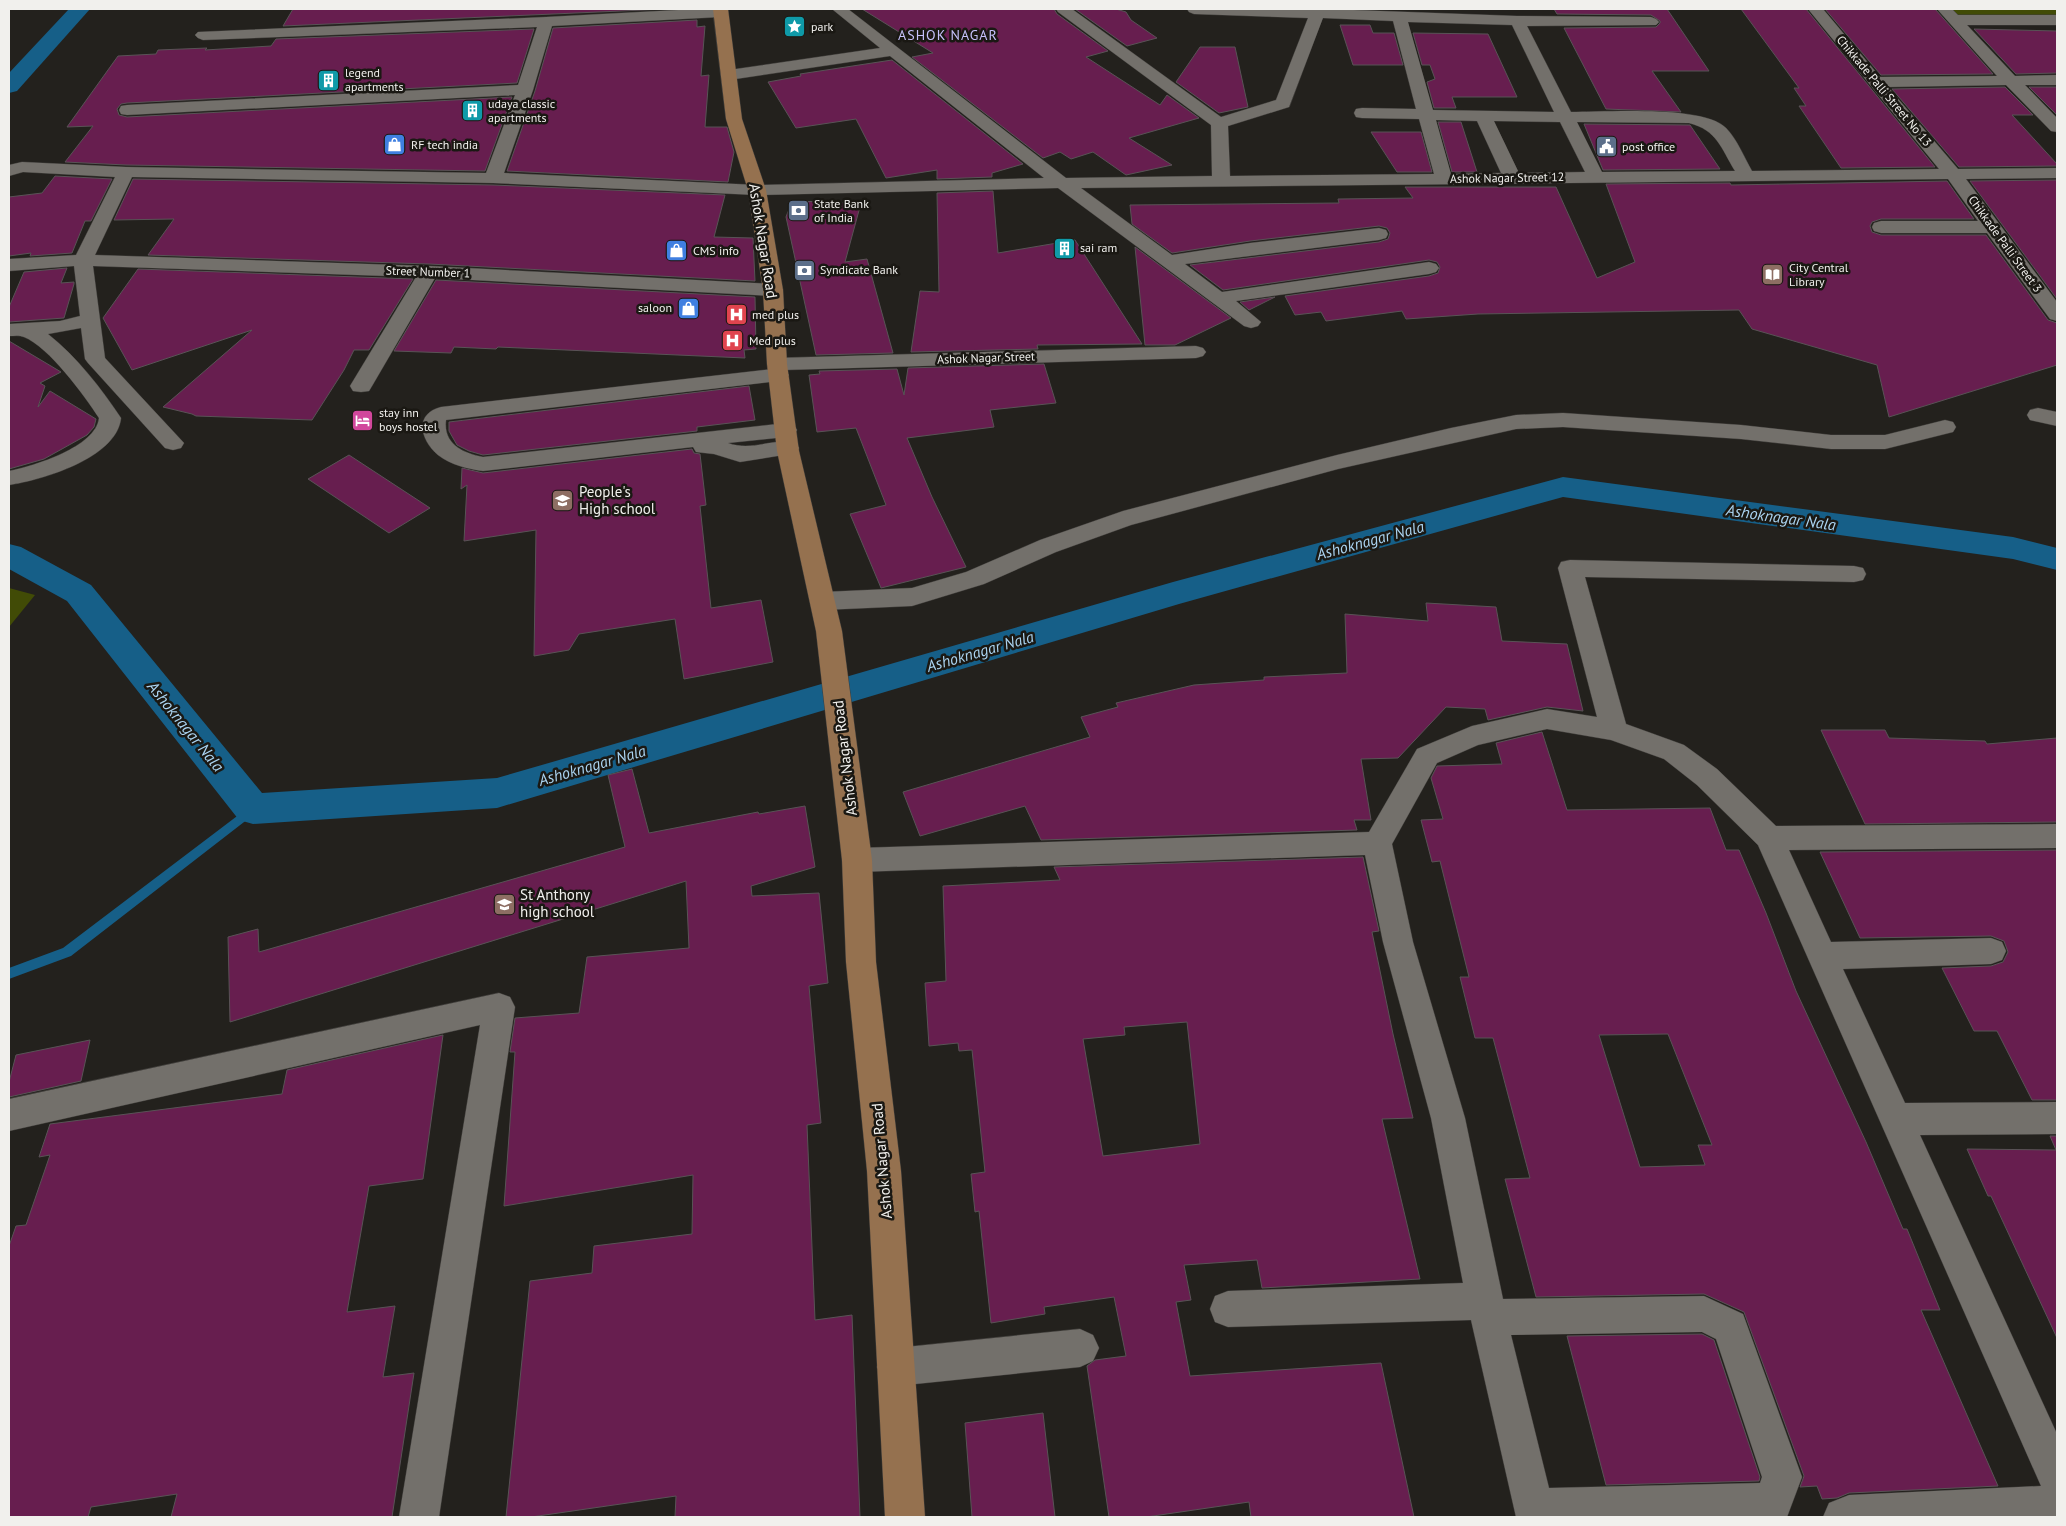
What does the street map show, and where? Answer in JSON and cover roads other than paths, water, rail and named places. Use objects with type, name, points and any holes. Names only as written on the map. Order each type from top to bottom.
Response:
[{"type":"main road","name":"Ashok Nagar Road","points":[[720,10],[734,119],[757,190],[773,290],[777,369],[787,439],[829,631],[857,860],[861,962],[884,1171],[906,1517]]},
{"type":"street","points":[[839,9],[1062,183],[1251,322]]},
{"type":"street","points":[[1063,9],[1219,122]]},
{"type":"street","points":[[1194,9],[1319,10],[1399,16],[1517,21],[1651,22]]},
{"type":"street","name":"Chikkade Palli Street No 13","points":[[1815,9],[1952,173]]},
{"type":"street","points":[[1944,9],[1957,20],[2011,81],[2057,127]]},
{"type":"street","points":[[203,35],[546,22],[720,10]]},
{"type":"street","points":[[1219,122],[1283,103],[1319,10]]},
{"type":"street","points":[[1399,16],[1444,179]]},
{"type":"street","points":[[1957,20],[2057,20]]},
{"type":"street","points":[[1517,21],[1596,177]]},
{"type":"street","points":[[493,178],[525,90],[546,22]]},
{"type":"street","points":[[729,75],[894,51]]},
{"type":"street","points":[[1875,82],[2057,80]]},
{"type":"street","points":[[128,110],[525,90]]},
{"type":"street","points":[[1362,113],[1566,118],[1690,118],[1708,123],[1720,130],[1746,175]]},
{"type":"street","points":[[1483,116],[1512,178]]},
{"type":"street","points":[[1219,122],[1221,182]]},
{"type":"street","name":"Ashok Nagar Street 12","points":[[13,171],[493,178],[757,190],[1062,183],[2057,173]]},
{"type":"street","points":[[126,172],[83,260],[95,359],[173,443]]},
{"type":"street","name":"Chikkade Palli Street 3","points":[[1952,173],[2057,315]]},
{"type":"street","points":[[1881,227],[1992,227]]},
{"type":"street","points":[[1170,261],[1250,249],[1380,234]]},
{"type":"street","name":"Street Number 1","points":[[9,265],[83,260],[429,272],[773,290]]},
{"type":"street","points":[[1220,298],[1429,268]]},
{"type":"street","points":[[361,386],[429,272]]},
{"type":"street","points":[[18,330],[60,327],[91,320]]},
{"type":"street","points":[[9,478],[56,465],[91,445],[109,427],[110,418],[72,369],[41,337],[18,330]]},
{"type":"street","name":"Ashok Nagar Street","points":[[787,439],[483,464],[468,462],[452,455],[437,441],[432,427],[435,417],[441,414],[777,369],[1196,352]]},
{"type":"street","points":[[72,369],[95,359]]},
{"type":"street","points":[[823,601],[912,597],[974,578],[1048,546],[1123,519],[1337,462],[1451,434],[1516,422],[1563,420],[1741,432],[1831,442],[1885,442],[1946,426]]},
{"type":"street","points":[[483,475],[709,446],[740,455],[787,439]]},
{"type":"street","points":[[1614,730],[1570,568],[1854,574]]},
{"type":"street","points":[[1228,1309],[1487,1309],[1704,1314],[1730,1327],[1782,1477],[1774,1503],[1534,1513],[1487,1309],[1448,1118],[1398,942],[1377,843],[1427,756],[1472,736],[1547,718],[1614,730],[1674,752],[1707,777],[1769,838],[2057,1478]]},
{"type":"street","points":[[1769,838],[2057,836]]},
{"type":"street","points":[[857,860],[1377,843]]},
{"type":"street","points":[[1822,956],[1991,950]]},
{"type":"street","points":[[9,1115],[499,1007],[419,1517]]},
{"type":"street","points":[[1894,1118],[2057,1118]]},
{"type":"street","points":[[896,1367],[1080,1348]]},
{"type":"street","points":[[1843,1517],[1848,1515],[2057,1505]]},
{"type":"waterway","name":"Ashoknagar Nala","points":[[9,86],[80,9]]},
{"type":"waterway","name":"Ashoknagar Nala","points":[[9,555],[79,593],[253,809],[497,793],[1173,594],[1563,487],[2013,548],[2057,559]]},
{"type":"waterway","points":[[9,974],[67,952],[253,809]]},
{"type":"place","name":"park","points":[[795,27]]},
{"type":"place","name":"legend apartments","points":[[329,80]]},
{"type":"place","name":"udaya classic apartments","points":[[472,111]]},
{"type":"place","name":"RF tech india","points":[[395,145]]},
{"type":"place","name":"post office","points":[[1606,147]]},
{"type":"place","name":"State Bank of India","points":[[798,211]]},
{"type":"place","name":"sai ram","points":[[1064,248]]},
{"type":"place","name":"CMS info","points":[[677,251]]},
{"type":"place","name":"Syndicate Bank","points":[[804,270]]},
{"type":"place","name":"City Central Library","points":[[1773,275]]},
{"type":"place","name":"saloon","points":[[688,308]]},
{"type":"place","name":"med plus","points":[[736,315]]},
{"type":"place","name":"Med plus","points":[[733,341]]},
{"type":"place","name":"stay inn boys hostel","points":[[363,420]]},
{"type":"place","name":"People's High school","points":[[563,501]]},
{"type":"place","name":"St Anthony high school","points":[[504,904]]},
{"type":"district","name":"ASHOK NAGAR","points":[[948,35]]}]
